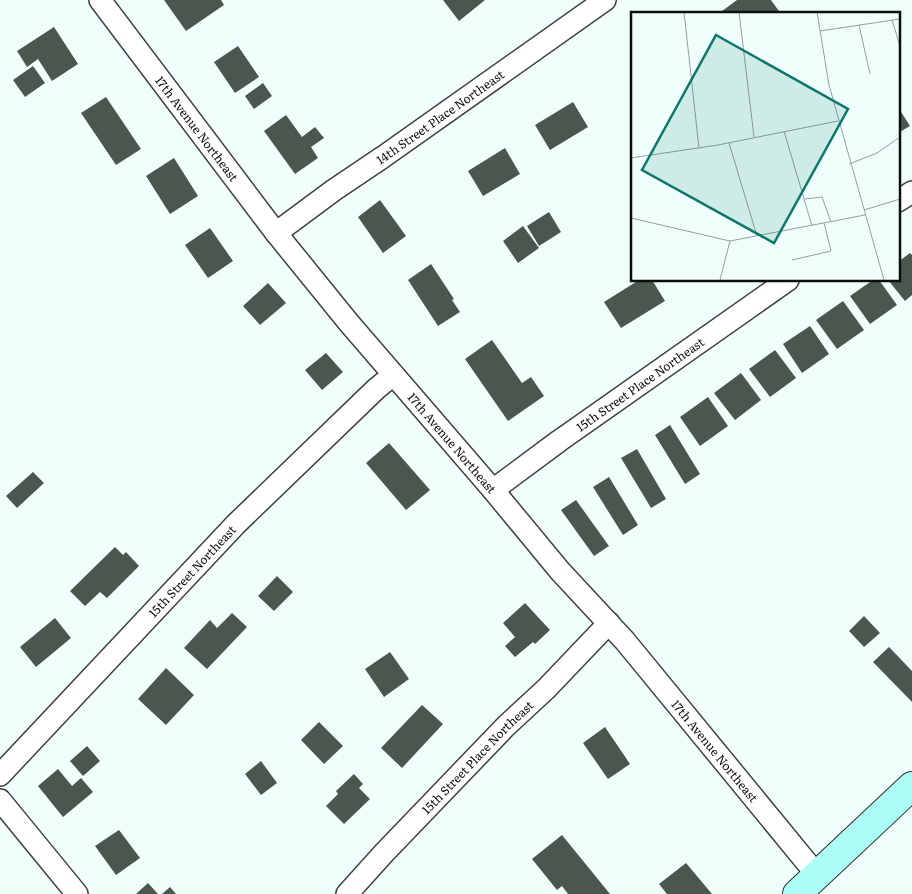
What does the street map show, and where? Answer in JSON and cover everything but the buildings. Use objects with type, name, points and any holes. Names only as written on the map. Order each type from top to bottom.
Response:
[{"type":"main road","points":[[797,894],[912,786]]},
{"type":"street","name":"17th Avenue Northeast","points":[[100,0],[276,233],[349,324],[560,570],[625,641],[817,875]]},
{"type":"street","name":"14th Street Place Northeast","points":[[276,233],[334,190],[391,152],[605,0]]},
{"type":"street","points":[[900,200],[912,192]]},
{"type":"street","name":"15th Street Place Northeast","points":[[493,490],[787,281]]},
{"type":"street","name":"15th Street Northeast","points":[[0,775],[236,524],[393,375]]},
{"type":"street","name":"15th Street Place Northeast","points":[[347,894],[506,726],[546,689],[608,624]]},
{"type":"street","points":[[0,800],[77,894]]}]
